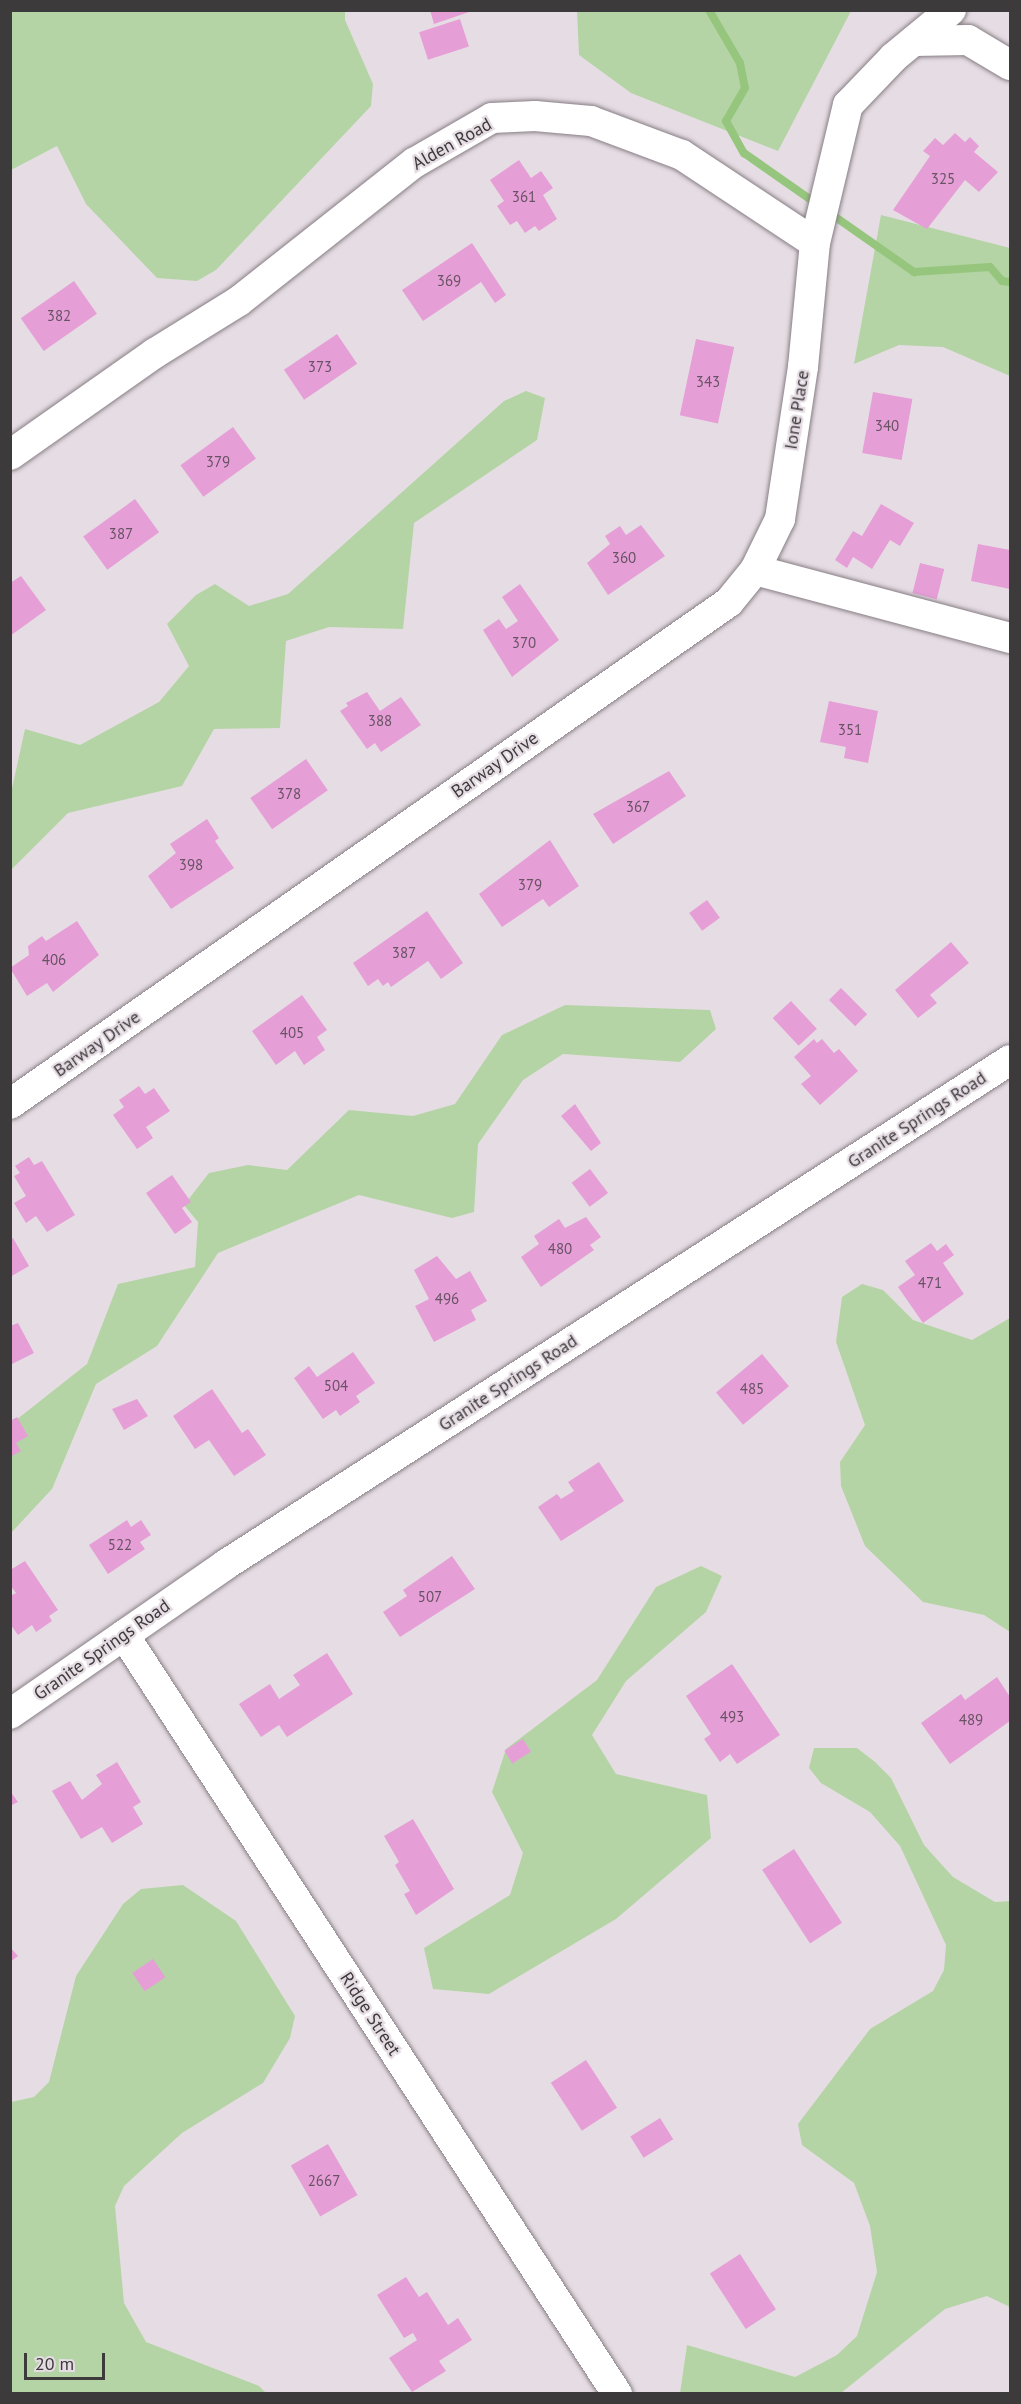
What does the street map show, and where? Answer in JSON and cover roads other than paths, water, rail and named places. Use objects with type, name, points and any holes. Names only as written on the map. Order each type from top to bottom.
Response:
[{"type":"street","points":[[815,243],[828,180],[848,105],[914,41],[951,10]]},
{"type":"street","points":[[914,41],[968,40],[1011,65]]},
{"type":"street","name":"Alden Road","points":[[10,455],[155,353],[239,301],[414,163],[492,118],[535,116],[591,121],[682,155],[815,243]]},
{"type":"street","name":"Ione Place","points":[[755,570],[780,519],[803,367],[815,243]]},
{"type":"street","points":[[755,570],[1011,639]]},
{"type":"street","name":"Barway Drive","points":[[10,1104],[729,602],[755,570]]},
{"type":"street","name":"Granite Springs Road","points":[[10,1714],[225,1565],[1011,1060]]},
{"type":"street","name":"Ridge Street","points":[[124,1635],[617,2394]]},
{"type":"waterway","points":[[709,10],[740,63],[745,88],[726,121],[744,153],[914,272],[990,267],[1002,281],[1010,282]]}]
